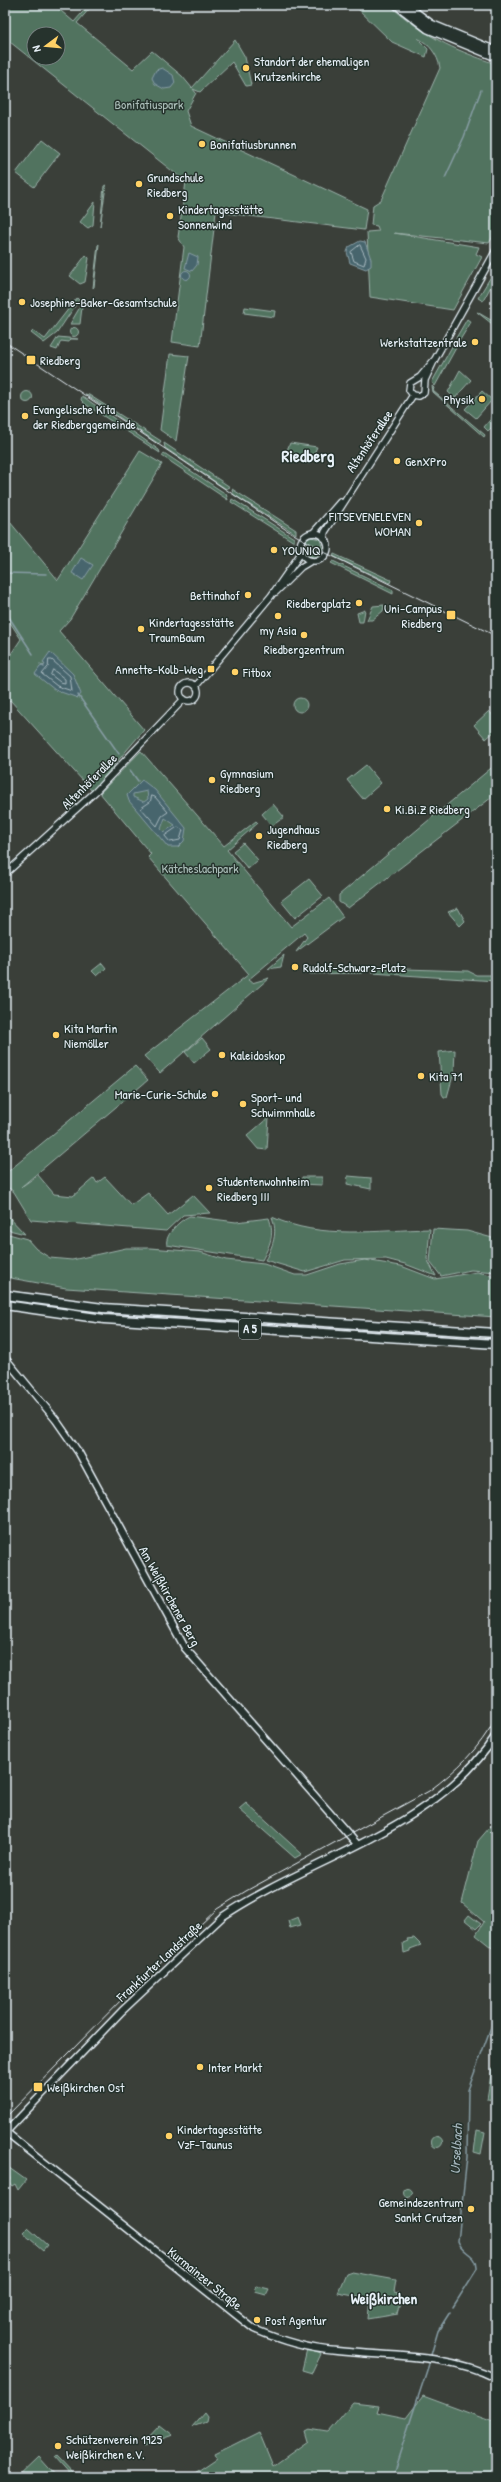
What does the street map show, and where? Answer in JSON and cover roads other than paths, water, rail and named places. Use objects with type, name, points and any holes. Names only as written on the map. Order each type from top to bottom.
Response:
[{"type":"highway","name":"A 5","points":[[5,1295],[103,1308],[496,1333]]},
{"type":"highway","name":"A 5","points":[[5,1305],[111,1319],[496,1344]]},
{"type":"main road","points":[[398,5],[428,29],[496,57]]},
{"type":"main road","points":[[406,5],[431,24],[496,51]]},
{"type":"main road","name":"Am Weißkirchener Berg","points":[[5,1358],[56,1420],[79,1453],[185,1648],[357,1844]]},
{"type":"main road","name":"Frankfurter Landstraße","points":[[6,2133],[122,2011],[222,1917],[246,1902],[357,1844],[436,1797],[478,1759],[496,1735]]},
{"type":"main road","name":"Kurmainzer Straße","points":[[6,2133],[254,2329],[267,2335],[328,2350],[428,2357],[496,2378]]},
{"type":"street","name":"Altenhöferallee","points":[[413,395],[422,394],[425,391],[425,384],[434,359],[496,250]]},
{"type":"street","name":"Altenhöferallee","points":[[413,395],[409,390],[409,385],[417,379],[434,359]]},
{"type":"street","points":[[417,379],[425,384]]},
{"type":"street","name":"Altenhöferallee","points":[[324,538],[325,532],[344,500],[413,395]]},
{"type":"street","name":"Altenhöferallee","points":[[313,533],[344,500]]},
{"type":"street","points":[[313,533],[324,538],[327,547],[326,553],[320,559],[311,561],[301,553],[300,547],[302,539],[313,533]]},
{"type":"street","name":"Altenhöferallee","points":[[196,686],[271,596],[301,553]]},
{"type":"street","name":"Altenhöferallee","points":[[271,596],[302,566],[311,561]]},
{"type":"street","name":"Altenhöferallee","points":[[5,874],[95,792],[184,699],[194,699],[198,692],[196,686],[189,683],[183,686],[181,692],[184,699]]},
{"type":"water","points":[[162,68],[173,75],[175,83],[171,88],[164,89],[155,84],[152,78],[156,70]]},
{"type":"water","points":[[360,241],[365,242],[371,259],[371,266],[366,269],[350,263],[347,252],[349,247]]},
{"type":"water","points":[[189,253],[198,257],[197,265],[192,271],[185,268]]},
{"type":"water","points":[[184,271],[188,271],[190,275],[188,279],[184,279],[182,277],[182,273]]},
{"type":"water","points":[[81,558],[93,565],[83,580],[72,573]]},
{"type":"water","points":[[50,652],[73,674],[81,694],[78,698],[55,690],[35,674],[40,667],[45,665],[43,662]]},
{"type":"water","points":[[142,780],[155,790],[186,828],[184,841],[178,847],[168,847],[129,801],[127,795]],"holes":[[[147,791],[148,799],[144,802],[133,797],[133,794]],[[165,818],[175,825],[164,832],[161,829]]]},
{"type":"waterway","points":[[445,178],[464,137],[481,90]]},
{"type":"waterway","points":[[5,573],[46,574]]},
{"type":"waterway","points":[[5,611],[33,654]]},
{"type":"waterway","points":[[40,664],[44,667]]},
{"type":"waterway","points":[[78,695],[119,754]]},
{"type":"waterway","points":[[130,770],[138,781]]},
{"type":"waterway","name":"Urselbach","points":[[453,2307],[477,2269],[475,2260],[463,2249],[458,2241],[467,2157],[468,2090],[494,2019],[496,2007]]},
{"type":"waterway","name":"Urselbach","points":[[431,2355],[438,2331],[450,2312]]},
{"type":"waterway","name":"Urselbach","points":[[392,2477],[430,2361]]},
{"type":"tram line","points":[[5,342],[285,529],[326,553],[496,636]]},
{"type":"tram line","points":[[5,2118],[130,1991],[217,1909],[246,1891],[429,1791],[467,1758],[482,1740],[496,1718]]},
{"type":"place","name":"Standort der ehemaligen Krutzenkirche","points":[[246,68]]},
{"type":"place","name":"Bonifatiusbrunnen","points":[[202,144]]},
{"type":"place","name":"Grundschule Riedberg","points":[[139,184]]},
{"type":"place","name":"Kindertagesstätte Sonnenwind","points":[[170,216]]},
{"type":"place","name":"Josephine-Baker-Gesamtschule","points":[[22,302]]},
{"type":"place","name":"Werkstattzentrale","points":[[475,342]]},
{"type":"place","name":"Riedberg","points":[[31,360]]},
{"type":"place","name":"Physik","points":[[482,399]]},
{"type":"place","name":"Evangelische Kita der Riedberggemeinde","points":[[25,416]]},
{"type":"place","name":"GenXPro","points":[[397,461]]},
{"type":"place","name":"FITSEVENELEVEN WOMAN","points":[[419,523]]},
{"type":"place","name":"YOUNIQ","points":[[274,550]]},
{"type":"place","name":"Bettinahof","points":[[248,595]]},
{"type":"place","name":"Riedbergplatz","points":[[359,603]]},
{"type":"place","name":"Uni-Campus Riedberg","points":[[451,615]]},
{"type":"place","name":"my Asia","points":[[278,616]]},
{"type":"place","name":"Kindertagesstätte TraumBaum","points":[[141,629]]},
{"type":"place","name":"Riedbergzentrum","points":[[304,635]]},
{"type":"place","name":"Annette-Kolb-Weg","points":[[211,669]]},
{"type":"place","name":"Fitbox","points":[[235,672]]},
{"type":"place","name":"Gymnasium Riedberg","points":[[212,780]]},
{"type":"place","name":"Ki.Bi.Z Riedberg","points":[[387,809]]},
{"type":"place","name":"Jugendhaus Riedberg","points":[[259,836]]},
{"type":"place","name":"Rudolf-Schwarz-Platz","points":[[295,967]]},
{"type":"place","name":"Kita Martin Niemöller","points":[[56,1035]]},
{"type":"place","name":"Kaleidoskop","points":[[222,1055]]},
{"type":"place","name":"Kita 71","points":[[421,1076]]},
{"type":"place","name":"Marie-Curie-Schule","points":[[215,1094]]},
{"type":"place","name":"Sport- und Schwimmhalle","points":[[243,1104]]},
{"type":"place","name":"Studentenwohnheim Riedberg III","points":[[209,1188]]},
{"type":"place","name":"Inter Markt","points":[[200,2067]]},
{"type":"place","name":"Weißkirchen Ost","points":[[38,2087]]},
{"type":"place","name":"Kindertagesstätte VzF-Taunus","points":[[169,2136]]},
{"type":"place","name":"Gemeindezentrum Sankt Crutzen","points":[[471,2209]]},
{"type":"place","name":"Post Agentur","points":[[257,2320]]},
{"type":"place","name":"Schützenverein 1925 Weißkirchen e.V.","points":[[58,2446]]},
{"type":"district","name":"Riedberg","points":[[308,456]]},
{"type":"district","name":"Weißkirchen","points":[[384,2299]]},
{"type":"park label","name":"Bonifatiuspark","points":[[149,104]]},
{"type":"park label","name":"Kätcheslachpark","points":[[200,868]]}]
